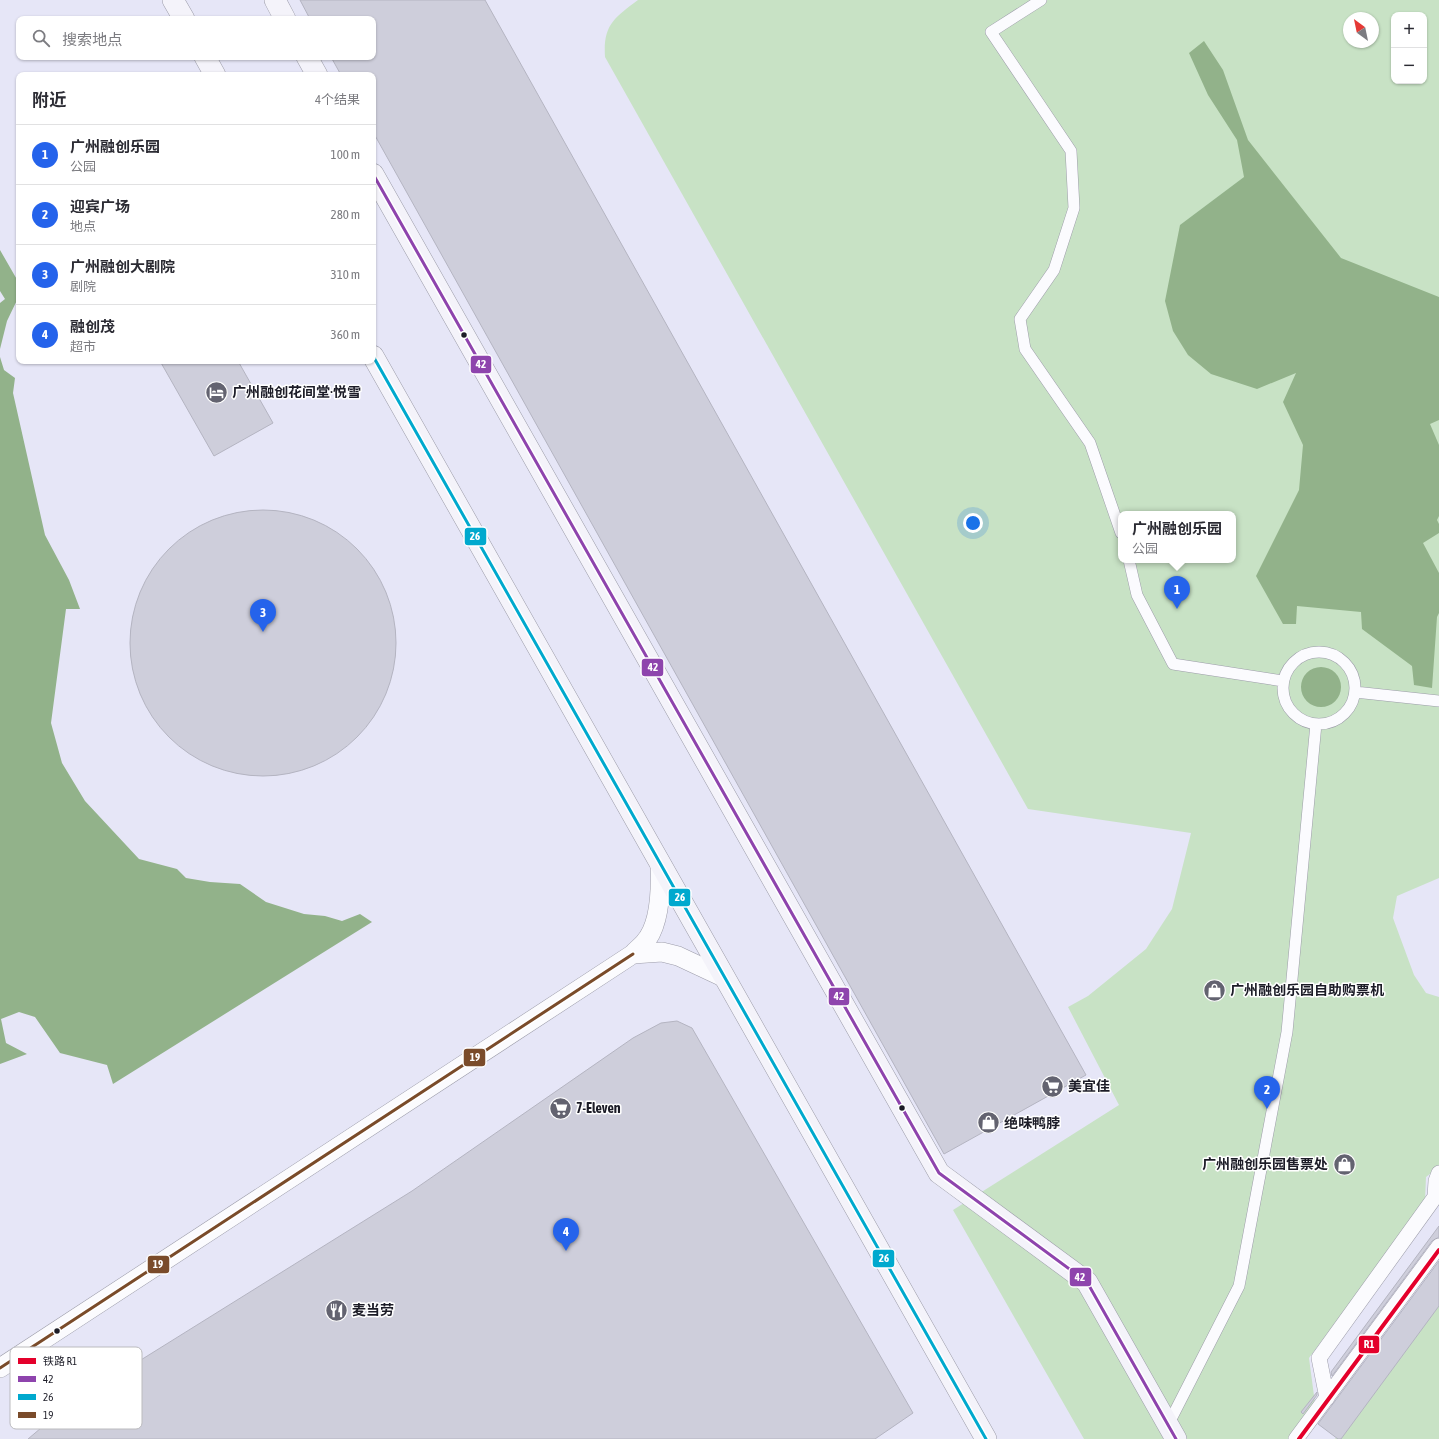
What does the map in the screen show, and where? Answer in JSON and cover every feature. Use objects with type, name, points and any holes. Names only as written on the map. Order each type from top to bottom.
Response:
[{"type":"main road","points":[[173,0],[182,16]]},
{"type":"main road","points":[[275,0],[283,16]]},
{"type":"main road","points":[[207,60],[213,72]]},
{"type":"main road","points":[[309,60],[315,72]]},
{"type":"main road","points":[[376,179],[940,1174],[1087,1282],[1172,1432]]},
{"type":"main road","points":[[376,361],[986,1439]]},
{"type":"street","points":[[1041,0],[991,32],[1071,151],[1074,208],[1054,270],[1020,318],[1025,349],[1090,443],[1118,524]]},
{"type":"street","points":[[1130,563],[1137,595],[1173,664],[1283,681]]},
{"type":"street","points":[[1315,652],[1325,652],[1338,657],[1348,666],[1352,674],[1355,692],[1350,705],[1341,716],[1334,721],[1316,724],[1299,719],[1287,706],[1284,698],[1283,681],[1286,672],[1298,658],[1315,652]]},
{"type":"street","points":[[1355,692],[1439,701]]},
{"type":"street","points":[[1172,1432],[1239,1286],[1287,1032],[1316,724]]},
{"type":"street","points":[[32,1347],[632,954],[645,942],[654,928],[661,883],[660,863]]},
{"type":"street","points":[[632,954],[662,952],[678,956],[725,978]]},
{"type":"street","points":[[1327,1398],[1319,1358],[1435,1197],[1436,1181],[1439,1173]]},
{"type":"street","points":[[1296,1439],[1439,1246]]},
{"type":"street","points":[[0,1368],[10,1361]]},
{"type":"shaded area","points":[[638,0],[1439,0],[1439,878],[1397,896],[1393,918],[1414,975],[1426,993],[1439,997],[1439,1167],[1426,1177],[1425,1201],[1309,1358],[1316,1411],[1294,1439],[1084,1439],[953,1210],[1119,1105],[1068,1007],[1088,996],[1146,949],[1172,909],[1191,833],[1028,809],[605,57],[606,37],[608,30],[616,18]]},
{"type":"shaded area","points":[[1204,41],[1223,70],[1248,140],[1341,258],[1439,297],[1439,420],[1430,424],[1439,445],[1439,516],[1437,520],[1439,524],[1439,533],[1423,543],[1439,573],[1439,613],[1437,617],[1432,688],[1414,685],[1412,666],[1362,629],[1361,612],[1297,606],[1296,624],[1283,624],[1256,576],[1299,490],[1303,445],[1283,402],[1296,373],[1257,389],[1211,374],[1188,355],[1173,331],[1165,301],[1180,225],[1244,177],[1237,140],[1208,95],[1189,53]]},
{"type":"shaded area","points":[[0,250],[16,278],[16,302],[7,321],[0,349],[0,303],[5,299],[0,291]]},
{"type":"shaded area","points":[[0,357],[4,370],[15,378],[13,393],[45,535],[69,580],[80,609],[66,609],[51,723],[62,763],[85,801],[139,859],[177,869],[186,878],[210,882],[240,884],[266,902],[304,914],[325,916],[342,921],[360,914],[372,922],[113,1084],[107,1065],[60,1053],[35,1017],[19,1012],[1,1019],[6,1043],[27,1054],[0,1064]]},
{"type":"shaded area","points":[[1317,667],[1325,667],[1332,670],[1338,676],[1341,687],[1338,698],[1332,704],[1325,707],[1317,707],[1310,704],[1304,698],[1301,691],[1301,683],[1304,676],[1310,670]]},
{"type":"shaded area","points":[[1439,1296],[1439,1439],[1335,1439]]},
{"type":"building","points":[[300,0],[485,0],[1086,1075],[944,1154],[376,137],[376,72],[339,72],[333,60],[376,60],[376,16],[308,16]]},
{"type":"building","name":"广州融创花间堂·悦雪","points":[[162,364],[240,364],[273,423],[214,456]]},
{"type":"building","points":[[263,510],[289,513],[314,521],[337,533],[357,549],[373,569],[385,592],[393,617],[396,643],[393,669],[385,694],[373,717],[357,737],[337,753],[314,765],[289,773],[263,776],[237,773],[212,765],[189,753],[169,737],[153,717],[141,694],[133,669],[130,643],[133,617],[141,592],[153,569],[169,549],[189,533],[212,521],[237,513]]},
{"type":"building","points":[[677,1021],[692,1028],[913,1413],[875,1439],[28,1439],[40,1429],[142,1429],[142,1359],[412,1191],[633,1038],[661,1023]]},
{"type":"building","points":[[1439,1226],[1439,1237],[1432,1241],[1332,1376],[1331,1372]]},
{"type":"building","points":[[1439,1261],[1439,1306],[1341,1439],[1338,1439],[1318,1424]]},
{"type":"building","points":[[1317,1392],[1317,1395],[1303,1414],[1301,1412]]},
{"type":"rail line","name":"R1","points":[[1299,1439],[1439,1250]]},
{"type":"transit line","name":"42","points":[[376,179],[939,1173],[1087,1282],[1176,1439]]},
{"type":"transit line","name":"26","points":[[376,361],[986,1439]]},
{"type":"transit line","name":"19","points":[[32,1347],[633,954]]},
{"type":"transit line","name":"19","points":[[0,1368],[10,1361]]},
{"type":"place","name":"广州融创花间堂·悦雪","points":[[216,392]]},
{"type":"place","name":"广州融创乐园","points":[[1177,609]]},
{"type":"place","name":"广州融创大剧院","points":[[263,632]]},
{"type":"place","name":"广州融创乐园自助购票机","points":[[1215,990]]},
{"type":"place","name":"美宜佳","points":[[1052,1086]]},
{"type":"place","name":"7-Eleven","points":[[560,1108]]},
{"type":"place","name":"迎宾广场","points":[[1267,1109]]},
{"type":"place","name":"绝味鸭脖","points":[[988,1123]]},
{"type":"place","name":"广州融创乐园售票处","points":[[1344,1164]]},
{"type":"place","name":"融创茂","points":[[566,1251]]},
{"type":"place","name":"麦当劳","points":[[336,1310]]}]
